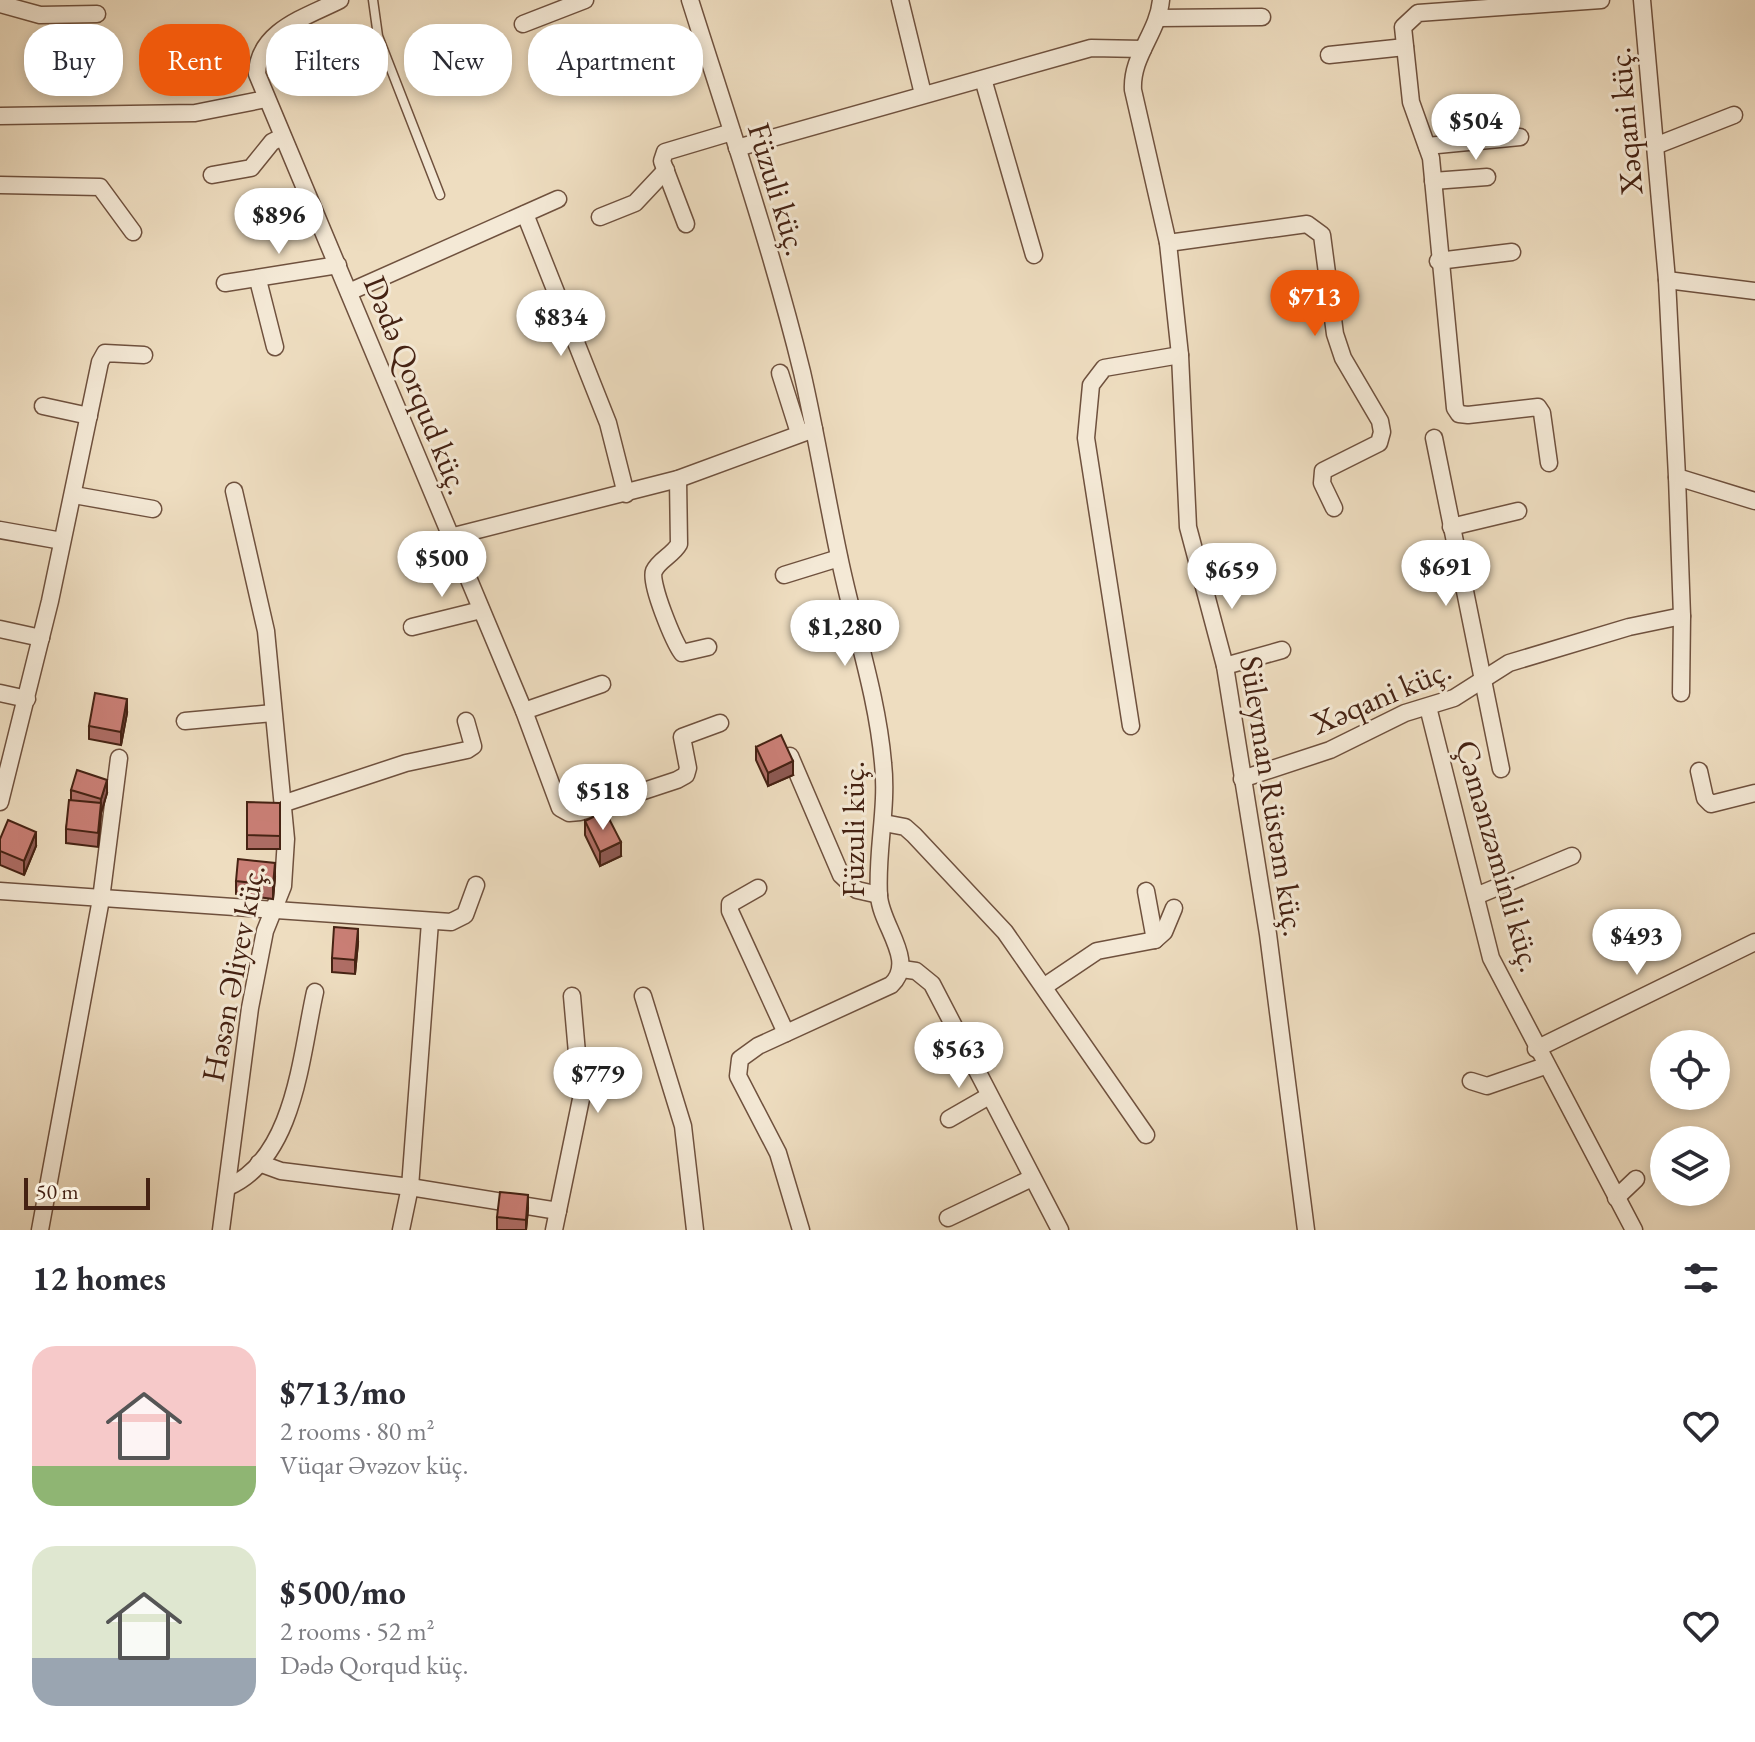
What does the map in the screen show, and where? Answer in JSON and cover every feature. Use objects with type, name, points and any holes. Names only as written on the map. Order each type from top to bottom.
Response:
[{"type":"street","name":"Dədə Qorqud küç.","points":[[340,0],[283,28],[264,48],[258,61],[257,74],[524,711],[555,799],[560,808],[569,813],[686,775],[688,768],[682,737],[720,723]]},
{"type":"street","points":[[523,24],[585,0]]},
{"type":"street","name":"Füzuli küç.","points":[[690,0],[787,317],[807,431],[875,709],[883,761],[884,823],[879,895],[902,969]]},
{"type":"street","points":[[900,0],[923,94]]},
{"type":"street","name":"Süleyman Rüstəm küç.","points":[[1161,0],[1159,18],[1134,66],[1133,90],[1168,243],[1180,355],[1188,527],[1225,666],[1268,934],[1306,1230]]},
{"type":"street","points":[[1549,463],[1542,413],[1538,407],[1468,415],[1459,414],[1455,408],[1438,261],[1433,181],[1427,146],[1411,102],[1403,27],[1418,13],[1488,5],[1601,0]]},
{"type":"street","name":"Xəqani küç.","points":[[1242,779],[1330,750],[1385,722],[1454,698],[1509,663],[1629,627],[1682,616],[1667,280],[1642,0]]},
{"type":"street","points":[[0,4],[40,15],[97,14]]},
{"type":"street","points":[[1159,18],[1262,17]]},
{"type":"street","points":[[1329,55],[1405,47]]},
{"type":"street","points":[[737,148],[1091,48],[1143,49]]},
{"type":"street","points":[[983,79],[1034,255]]},
{"type":"street","points":[[0,116],[195,113],[266,99]]},
{"type":"street","points":[[1655,146],[1734,115]]},
{"type":"street","points":[[686,224],[662,161],[665,152],[732,132]]},
{"type":"street","points":[[212,175],[251,168],[272,142],[282,137]]},
{"type":"street","points":[[1427,146],[1520,137]]},
{"type":"street","points":[[600,217],[635,203],[666,170]]},
{"type":"street","points":[[1433,181],[1487,177]]},
{"type":"street","points":[[0,185],[100,187],[133,232]]},
{"type":"street","points":[[349,292],[558,199]]},
{"type":"street","points":[[525,214],[608,423],[626,494]]},
{"type":"street","points":[[1168,243],[1307,224],[1322,235],[1335,334],[1343,358],[1380,421],[1382,432],[1379,443],[1323,471],[1322,483],[1334,508]]},
{"type":"street","points":[[1438,261],[1512,252]]},
{"type":"street","points":[[225,283],[338,265]]},
{"type":"street","points":[[258,280],[275,347]]},
{"type":"street","points":[[1667,280],[1755,291]]},
{"type":"street","points":[[1,793],[27,699],[105,353],[144,355]]},
{"type":"street","points":[[1131,726],[1088,458],[1091,385],[1104,368],[1180,355]]},
{"type":"street","points":[[450,537],[678,479],[807,431],[780,373]]},
{"type":"street","points":[[43,406],[89,416]]},
{"type":"street","points":[[1434,438],[1480,681],[1501,769]]},
{"type":"street","points":[[1677,477],[1755,501]]},
{"type":"street","points":[[678,479],[679,544],[675,553],[657,566],[653,582],[682,653],[708,647]]},
{"type":"street","name":"Həsən Əliyev küç.","points":[[221,1230],[250,1008],[265,931],[283,886],[285,803],[266,631],[234,491]]},
{"type":"street","points":[[74,495],[153,509]]},
{"type":"street","points":[[1451,527],[1518,511]]},
{"type":"street","points":[[0,530],[62,541]]},
{"type":"street","points":[[784,575],[839,558]]},
{"type":"street","points":[[412,627],[481,610]]},
{"type":"street","points":[[1681,693],[1682,616]]},
{"type":"street","points":[[0,629],[41,638]]},
{"type":"street","points":[[1225,666],[1282,650]]},
{"type":"street","points":[[524,711],[602,684]]},
{"type":"street","points":[[0,693],[27,699]]},
{"type":"street","name":"Çəmənzəminli küç.","points":[[1428,707],[1491,958],[1536,1049],[1634,1230]]},
{"type":"street","points":[[185,721],[273,713]]},
{"type":"street","points":[[285,803],[406,763],[467,750],[473,746],[466,721]]},
{"type":"street","points":[[790,756],[841,875],[857,890],[879,895]]},
{"type":"street","points":[[40,1230],[101,899],[119,758]]},
{"type":"street","points":[[1699,771],[1705,798],[1711,804],[1755,793]]},
{"type":"street","points":[[884,823],[905,827],[1005,932],[1146,1135]]},
{"type":"street","points":[[1476,896],[1572,856]]},
{"type":"street","points":[[0,891],[430,922],[459,920],[465,915],[476,885]]},
{"type":"street","points":[[758,888],[730,904],[730,911],[786,1033]]},
{"type":"street","points":[[1146,891],[1155,940]]},
{"type":"street","points":[[1045,986],[1097,951],[1155,940],[1164,932],[1174,908]]},
{"type":"street","points":[[401,1230],[410,1187],[430,922]]},
{"type":"street","points":[[1536,1049],[1755,942]]},
{"type":"street","points":[[801,1230],[778,1153],[744,1091],[737,1066],[746,1052],[879,992],[898,978],[902,969],[916,971],[932,984],[1060,1230]]},
{"type":"street","points":[[228,1187],[249,1175],[259,1163],[286,1115],[315,992]]},
{"type":"street","points":[[554,1230],[581,1099],[572,996]]},
{"type":"street","points":[[643,996],[683,1126],[695,1230]]},
{"type":"street","points":[[1471,1081],[1487,1086],[1545,1066]]},
{"type":"street","points":[[949,1119],[989,1096]]},
{"type":"street","points":[[259,1163],[281,1171],[410,1187],[558,1211]]},
{"type":"street","points":[[948,1218],[1032,1178]]},
{"type":"street","points":[[1616,1198],[1636,1179]]},
{"type":"lane","points":[[373,0],[378,36],[440,195]]},
{"type":"building","points":[[95,693],[127,699],[121,732],[89,726]]},
{"type":"building","points":[[781,735],[793,761],[768,773],[756,747]]},
{"type":"building","points":[[77,770],[107,780],[101,799],[71,790]]},
{"type":"building","points":[[69,800],[101,803],[98,833],[66,829]]},
{"type":"building","points":[[247,802],[280,803],[280,836],[247,835]]},
{"type":"building","points":[[605,811],[621,842],[600,852],[585,821]]},
{"type":"building","points":[[8,820],[36,832],[24,861],[0,851],[0,839]]},
{"type":"building","points":[[238,859],[275,863],[273,885],[236,881]]},
{"type":"building","points":[[334,927],[358,929],[355,960],[332,958]]},
{"type":"building","points":[[500,1192],[528,1195],[526,1220],[497,1217]]}]
